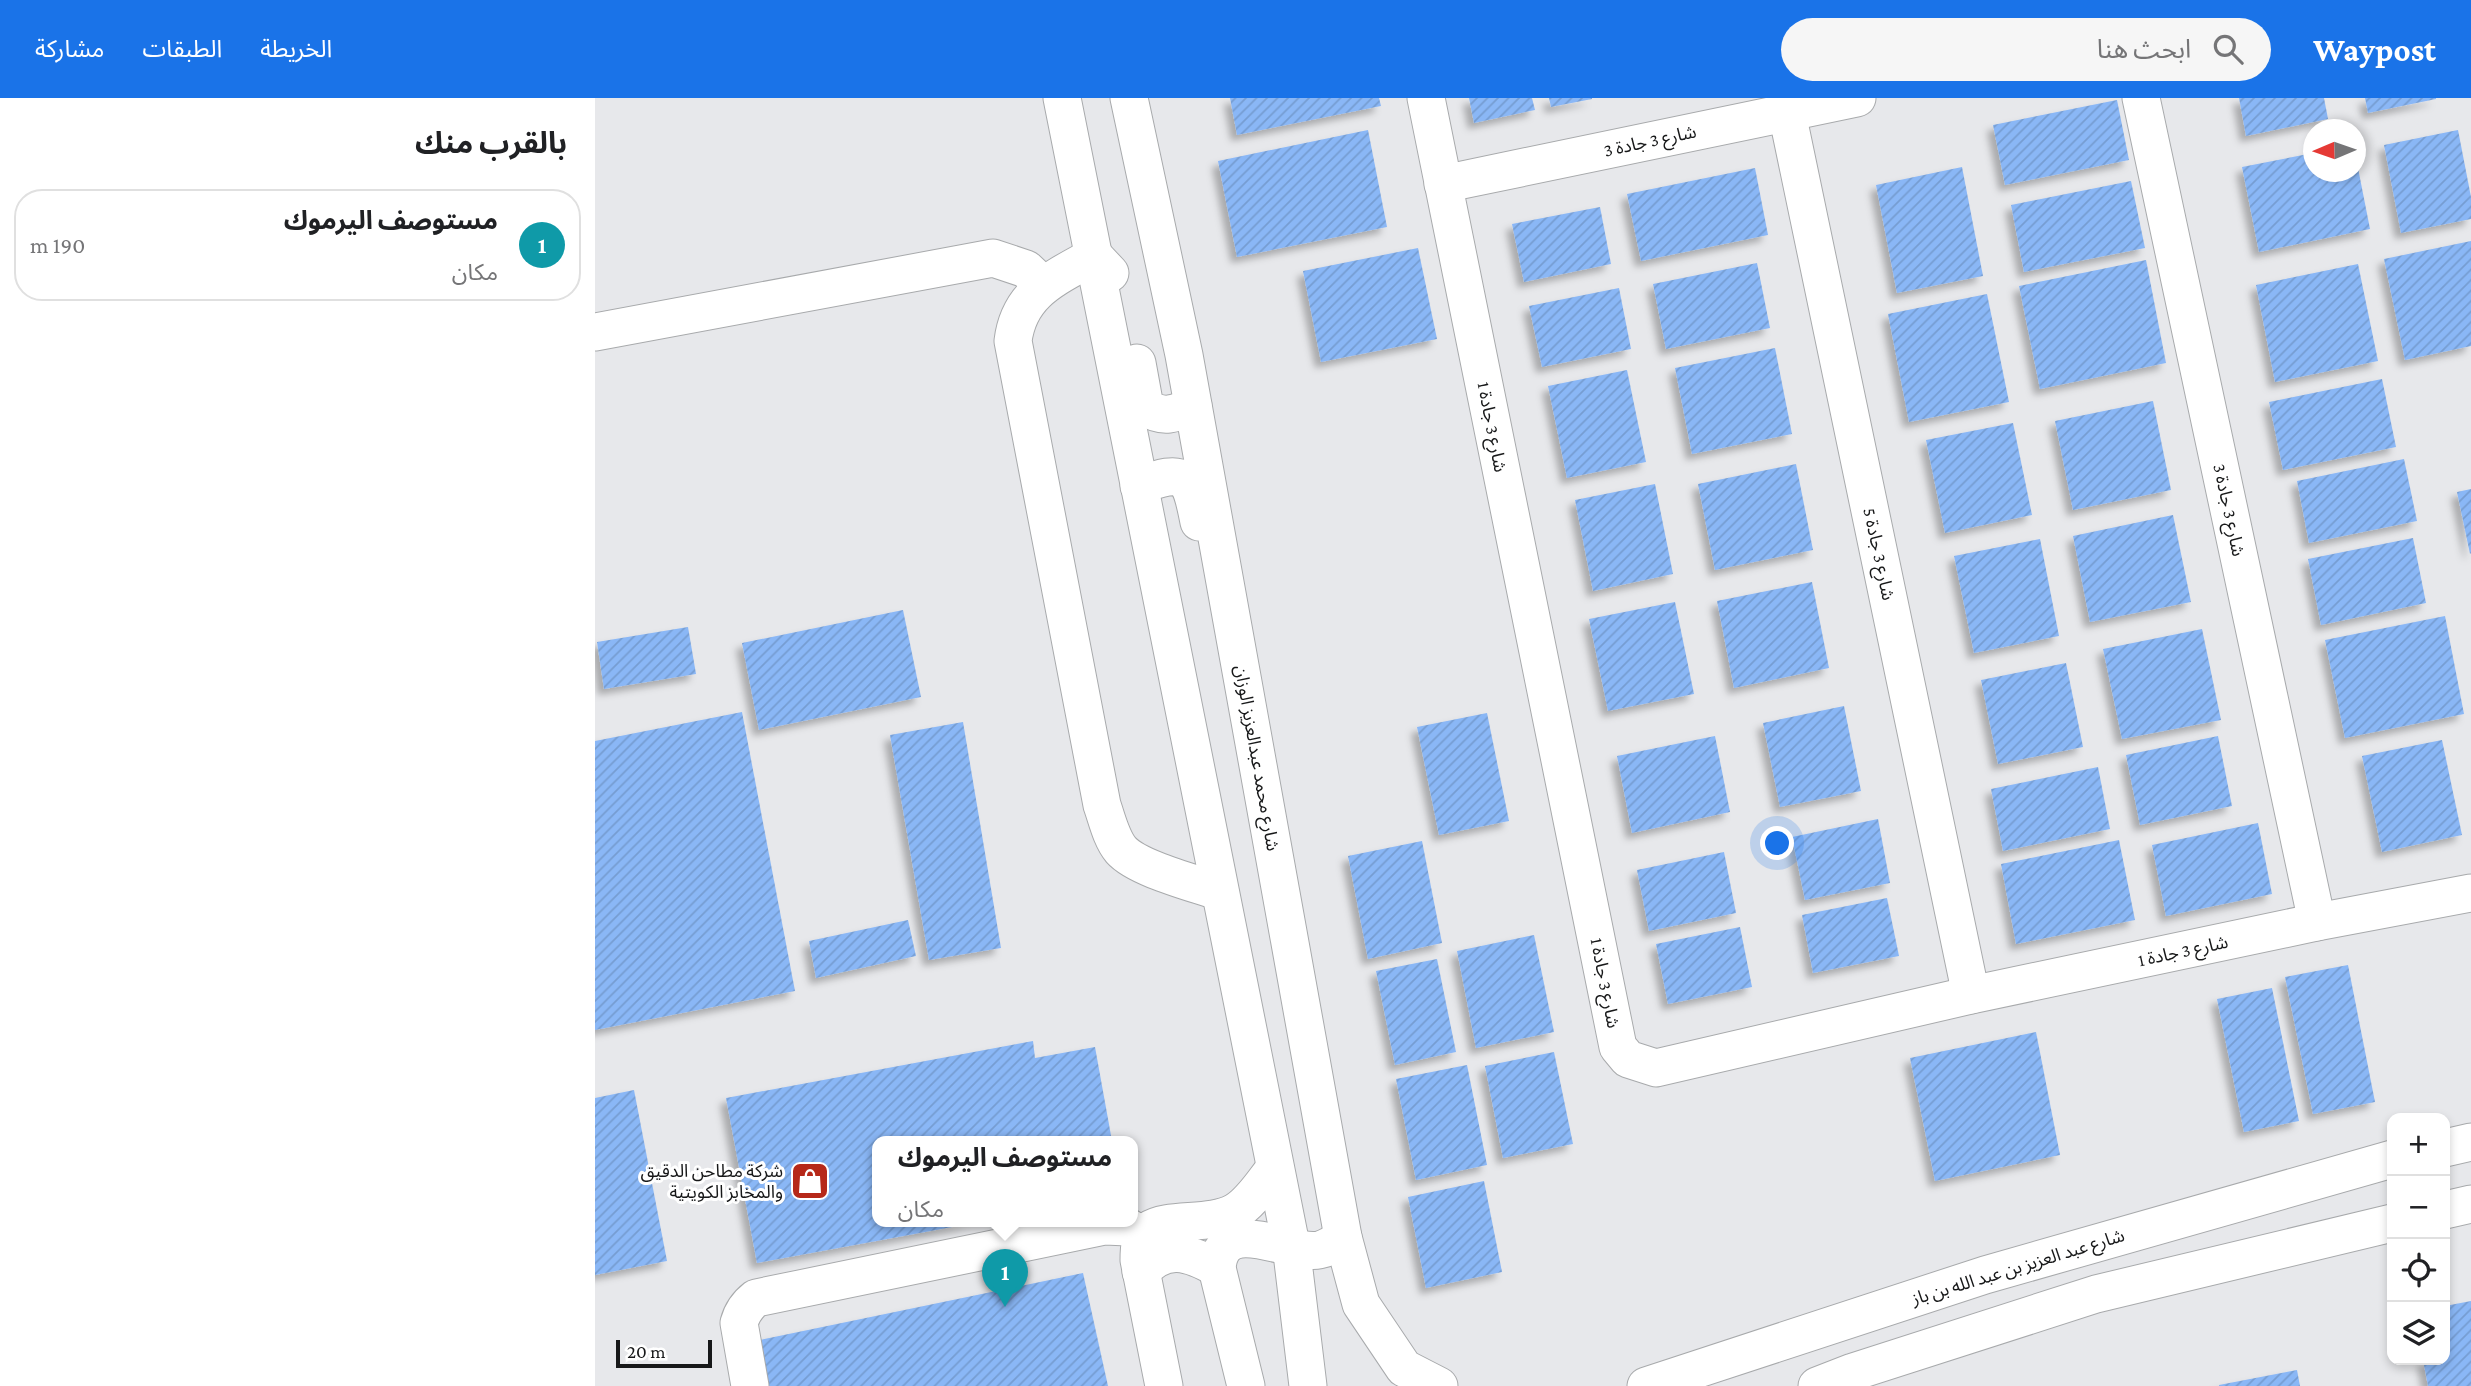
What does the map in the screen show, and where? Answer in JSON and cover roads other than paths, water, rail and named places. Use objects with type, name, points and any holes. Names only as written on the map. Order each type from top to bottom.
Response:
[{"type":"street","points":[[1062,98],[1290,1245],[1308,1386]]},
{"type":"street","name":"شارع محمد عبدالعزيز الوزان","points":[[1129,98],[1193,406],[1343,1237],[1361,1304],[1404,1368],[1439,1386]]},
{"type":"street","name":"شارع 3 جادة 1","points":[[1426,98],[1618,1047],[1628,1059],[1656,1068],[1971,995],[2471,892]]},
{"type":"street","name":"شارع 3 جادة 3","points":[[1443,184],[1857,98]]},
{"type":"street","name":"شارع 3 جادة 3","points":[[2141,98],[2317,922]]},
{"type":"street","name":"شارع 3 جادة 5","points":[[1787,113],[1971,995]]},
{"type":"street","points":[[1094,256],[1043,285],[1029,299],[1016,321],[1013,341],[1102,805],[1120,849],[1136,862],[1220,892]]},
{"type":"street","points":[[1094,256],[1122,286],[1145,407],[1156,415],[1174,415],[1193,406]]},
{"type":"street","points":[[595,332],[993,258],[1026,269],[1043,285]]},
{"type":"street","points":[[1139,486],[1159,478],[1174,476],[1186,480],[1193,489],[1216,618],[1234,635]]},
{"type":"street","points":[[2450,1147],[2471,1142]]},
{"type":"street","name":"شارع عبد العزيز بن عبد الله بن باز","points":[[1646,1386],[1985,1275],[2387,1161]]},
{"type":"street","points":[[1164,1386],[1142,1272],[1139,1248],[1143,1236],[1150,1229],[1221,1219],[1237,1211],[1255,1194],[1275,1168]]},
{"type":"street","points":[[2246,1258],[2277,1235],[2317,1220],[2387,1204]]},
{"type":"street","points":[[2450,1209],[2471,1204]]},
{"type":"street","points":[[1817,1386],[1855,1379],[2096,1294],[2387,1224]]},
{"type":"street","points":[[750,1386],[739,1323],[747,1305],[756,1298],[1100,1227]]},
{"type":"street","points":[[1128,1227],[1143,1236]]},
{"type":"street","points":[[1246,1386],[1217,1268],[1222,1252],[1235,1241],[1254,1239],[1290,1245],[1304,1251],[1318,1251],[1332,1246],[1343,1237]]},
{"type":"street","points":[[1142,1272],[1157,1257],[1178,1253],[1201,1259],[1217,1268]]},
{"type":"place","name":"شركة مطاحن الدقيق والمخابز الكويتية","points":[[810,1181]]},
{"type":"place","name":"مستوصف اليرموك","points":[[1005,1307]]}]
